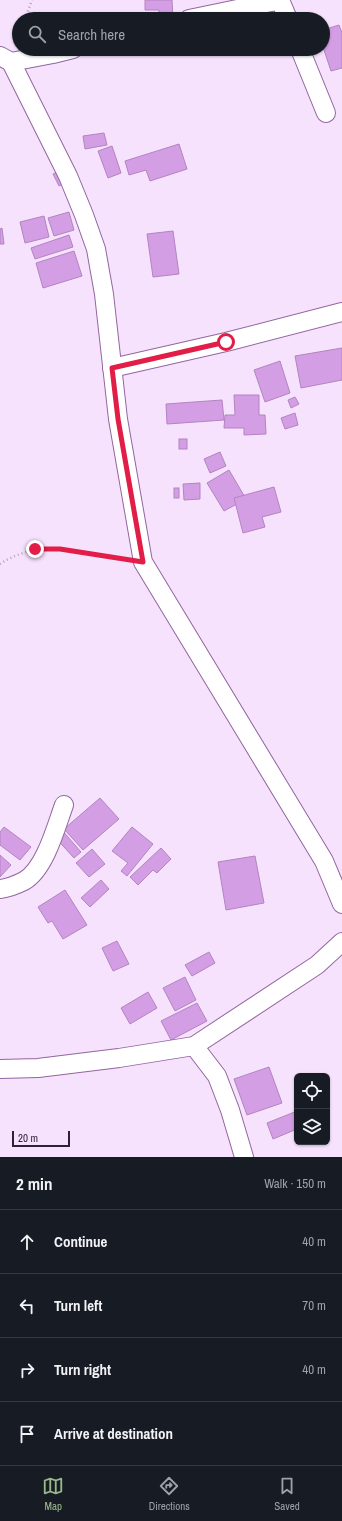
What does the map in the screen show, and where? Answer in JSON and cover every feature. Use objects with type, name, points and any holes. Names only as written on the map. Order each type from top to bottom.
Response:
[{"type":"street","points":[[223,12],[281,0],[285,12]]},
{"type":"street","points":[[34,56],[6,59],[68,176],[96,249],[104,294],[118,419],[143,562],[324,861],[342,904]]},
{"type":"street","points":[[303,56],[326,113]]},
{"type":"street","points":[[112,368],[226,342],[342,312]]},
{"type":"street","points":[[0,889],[25,881],[38,868],[64,805]]},
{"type":"street","points":[[0,1069],[38,1068],[119,1058],[194,1046],[317,966],[342,942]]},
{"type":"street","points":[[194,1046],[217,1076],[230,1110],[244,1157]]},
{"type":"path","points":[[28,12],[32,0]]},
{"type":"path","points":[[0,564],[9,558],[35,549],[60,549],[143,562]]},
{"type":"building","points":[[145,0],[172,0],[173,12],[145,10]]},
{"type":"building","points":[[339,25],[342,33],[342,68],[331,71],[326,56],[330,56],[330,28]]},
{"type":"building","points":[[104,133],[107,145],[85,149],[83,136]]},
{"type":"building","points":[[179,144],[187,169],[150,181],[146,170],[129,175],[125,161]]},
{"type":"building","points":[[112,146],[121,173],[108,178],[98,151]]},
{"type":"building","points":[[68,167],[73,178],[59,186],[53,174]]},
{"type":"building","points":[[69,212],[74,230],[54,236],[48,218]]},
{"type":"building","points":[[44,216],[49,237],[25,243],[20,222]]},
{"type":"building","points":[[2,228],[4,244],[0,244],[0,229]]},
{"type":"building","points":[[173,231],[179,274],[153,277],[147,234]]},
{"type":"building","points":[[69,235],[73,247],[35,259],[31,248]]},
{"type":"building","points":[[74,251],[82,276],[43,288],[36,263]]},
{"type":"building","points":[[342,348],[342,380],[301,388],[295,356]]},
{"type":"building","points":[[280,361],[290,393],[265,402],[254,370]]},
{"type":"building","points":[[234,395],[259,395],[259,415],[265,415],[266,434],[244,435],[244,428],[224,428],[225,415],[235,415]]},
{"type":"building","points":[[295,397],[299,404],[291,408],[288,400]]},
{"type":"building","points":[[222,400],[224,420],[167,424],[166,404]]},
{"type":"building","points":[[295,413],[298,425],[285,429],[281,418]]},
{"type":"building","points":[[179,439],[187,439],[187,449],[179,449]]},
{"type":"building","points":[[220,452],[226,466],[210,473],[204,459]]},
{"type":"building","points":[[229,470],[246,499],[224,511],[207,483]]},
{"type":"building","points":[[200,483],[200,499],[184,500],[183,484]]},
{"type":"building","points":[[274,487],[281,512],[262,517],[265,527],[243,533],[234,498]]},
{"type":"building","points":[[174,488],[179,488],[179,498],[174,498]]},
{"type":"building","points":[[100,798],[119,819],[83,850],[64,829]]},
{"type":"building","points":[[4,827],[31,847],[20,860],[0,845],[0,832]]},
{"type":"building","points":[[132,827],[153,844],[127,876],[121,871],[128,863],[112,851]]},
{"type":"building","points":[[61,829],[81,852],[74,858],[54,836]]},
{"type":"building","points":[[161,848],[171,859],[157,873],[153,870],[138,885],[130,877]]},
{"type":"building","points":[[92,849],[105,864],[89,877],[76,863]]},
{"type":"building","points":[[0,855],[11,865],[0,877]]},
{"type":"building","points":[[255,856],[264,903],[226,910],[218,862]]},
{"type":"building","points":[[101,880],[109,889],[90,907],[81,898]]},
{"type":"building","points":[[65,890],[87,925],[63,939],[52,921],[48,923],[38,907]]},
{"type":"building","points":[[117,941],[129,964],[113,971],[102,948]]},
{"type":"building","points":[[209,952],[215,963],[192,976],[185,965]]},
{"type":"building","points":[[185,977],[196,1000],[175,1011],[163,988]]},
{"type":"building","points":[[148,992],[157,1008],[130,1024],[121,1008]]},
{"type":"building","points":[[197,1003],[207,1021],[171,1040],[161,1021]]},
{"type":"building","points":[[269,1067],[282,1103],[247,1115],[234,1079]]},
{"type":"building","points":[[294,1112],[294,1130],[273,1139],[267,1123]]},
{"type":"route","points":[[35,549],[60,549],[143,562],[118,419],[112,368],[226,342]]}]
